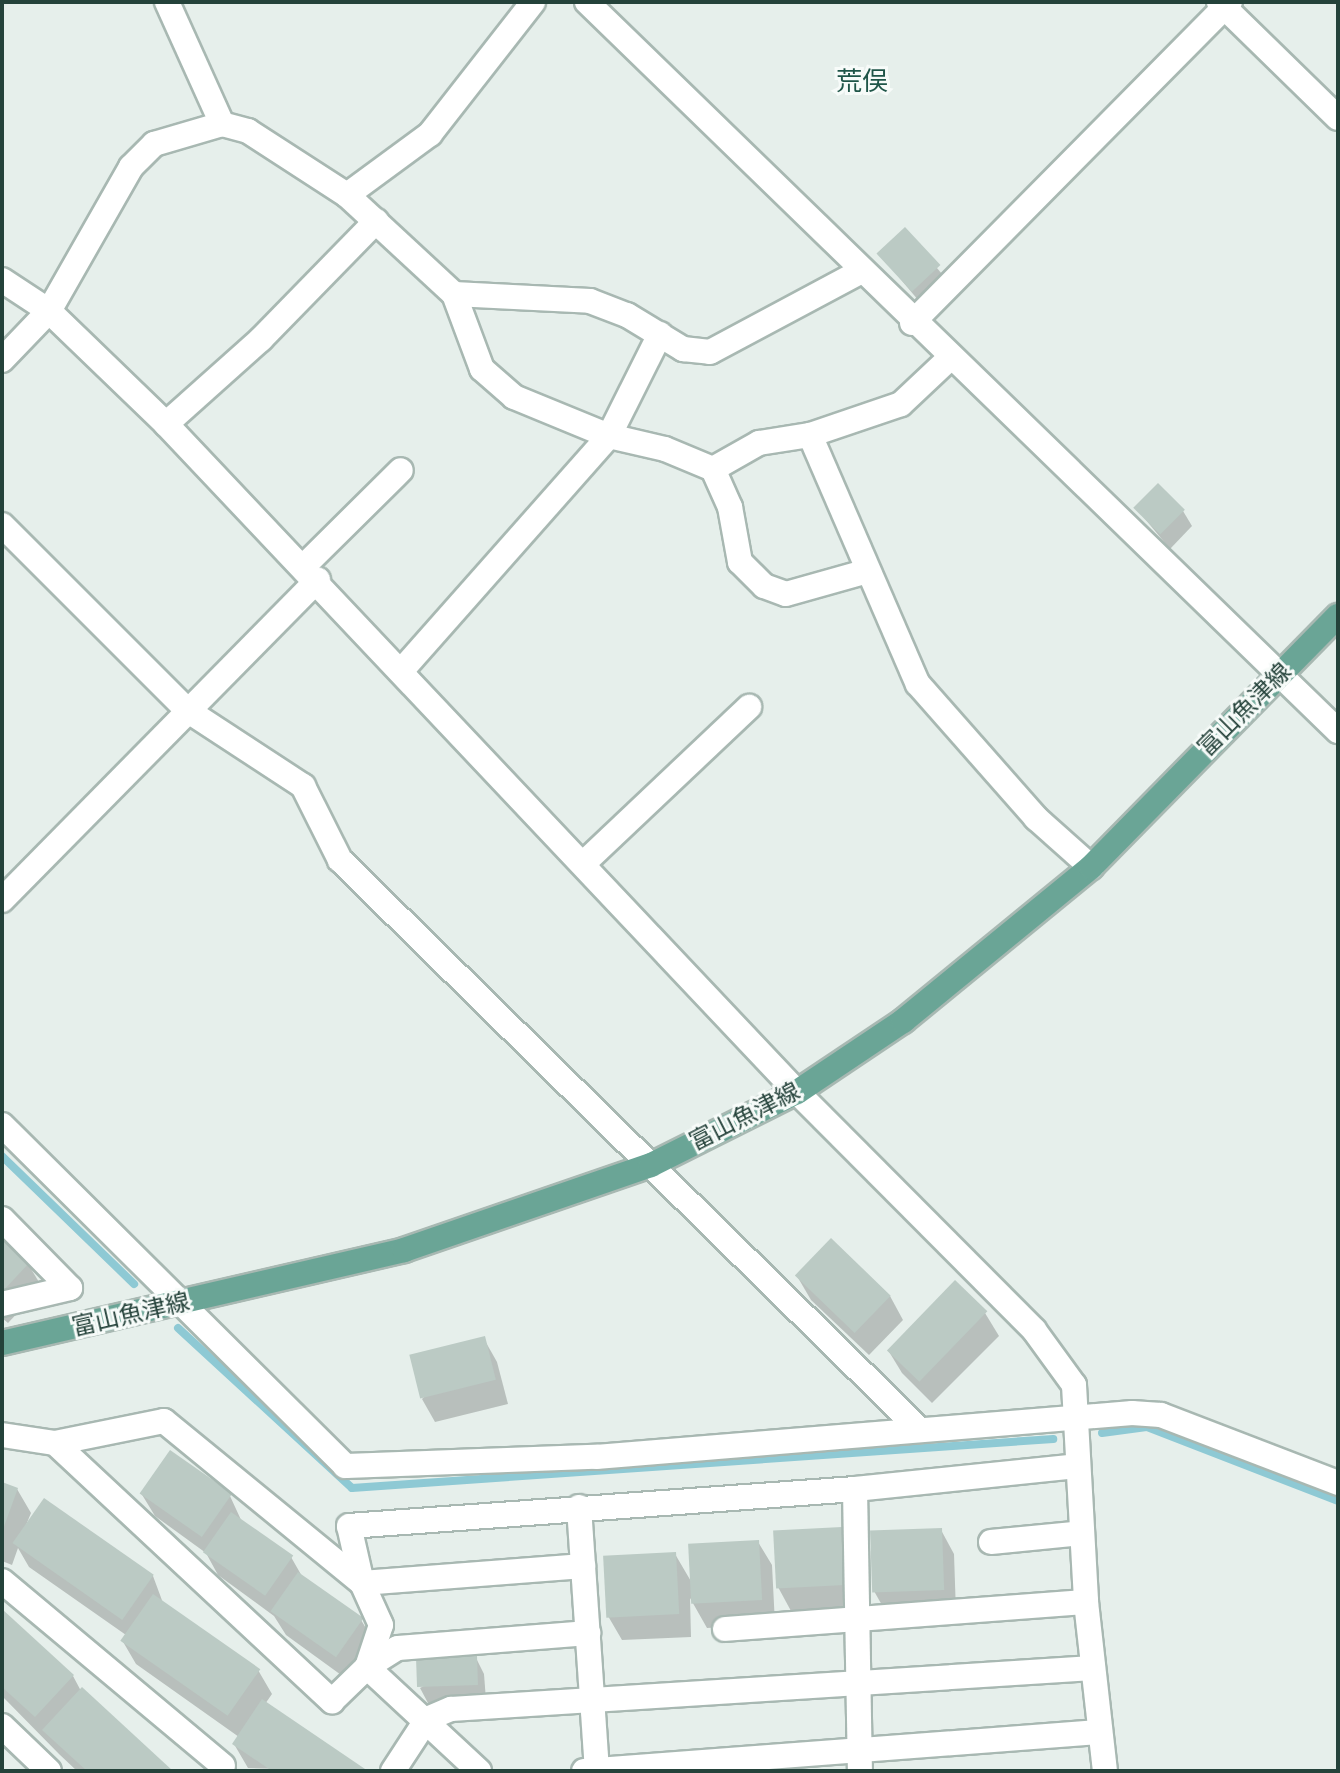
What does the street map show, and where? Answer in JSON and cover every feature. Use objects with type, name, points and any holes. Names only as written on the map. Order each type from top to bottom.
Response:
[{"type":"main road","name":"富山魚津線","points":[[2,1343],[186,1303],[404,1250],[651,1165],[797,1092],[903,1021],[1091,867],[1338,616]]},
{"type":"street","points":[[167,2],[222,124]]},
{"type":"street","points":[[347,195],[430,134],[533,2]]},
{"type":"street","points":[[587,2],[949,359],[1338,731]]},
{"type":"street","points":[[912,323],[1225,4],[1338,118]]},
{"type":"street","points":[[2,360],[49,311],[131,167],[154,144],[222,124],[248,131],[347,195],[376,221],[454,294],[482,369],[514,397],[609,436],[665,449],[713,469],[730,507],[740,562],[764,586],[786,594],[868,571]]},
{"type":"street","points":[[166,424],[261,339],[376,221]]},
{"type":"street","points":[[454,294],[590,301],[660,334],[683,349],[710,352],[860,272]]},
{"type":"street","points":[[2,280],[49,311],[166,424],[585,862],[797,1092],[1034,1330],[1074,1385],[1086,1602],[1105,1771]]},
{"type":"street","points":[[402,670],[609,436],[660,334]]},
{"type":"street","points":[[713,469],[759,443],[810,435],[901,404],[949,359]]},
{"type":"street","points":[[810,435],[918,684],[940,714],[1036,818],[1091,867]]},
{"type":"street","points":[[2,900],[187,710],[401,470]]},
{"type":"street","points":[[2,525],[187,710],[303,786],[340,860],[919,1429]]},
{"type":"street","points":[[585,862],[749,707]]},
{"type":"street","points":[[2,1125],[186,1303],[345,1466],[596,1457],[1078,1416],[1161,1415],[1338,1483]]},
{"type":"street","points":[[2,1219],[70,1288],[92,1324]]},
{"type":"street","points":[[2,1304],[70,1288]]},
{"type":"street","points":[[2,1435],[55,1443],[164,1421],[362,1583],[583,1566]]},
{"type":"street","points":[[55,1443],[332,1701],[367,1667],[398,1648],[588,1633]]},
{"type":"street","points":[[367,1667],[381,1625],[362,1583],[349,1526],[855,1489],[1077,1466]]},
{"type":"street","points":[[855,1489],[860,1762]]},
{"type":"street","points":[[579,1507],[593,1698],[593,1770],[860,1762],[1099,1732]]},
{"type":"street","points":[[991,1542],[1082,1533]]},
{"type":"street","points":[[2,1581],[224,1769]]},
{"type":"street","points":[[725,1629],[1086,1602]]},
{"type":"street","points":[[367,1667],[427,1719],[474,1769]]},
{"type":"street","points":[[393,1771],[427,1719],[451,1709],[593,1698],[859,1686],[1093,1668]]},
{"type":"street","points":[[2,1726],[49,1771]]},
{"type":"building","points":[[905,227],[940,265],[912,292],[876,254]]},
{"type":"building","points":[[1158,483],[1185,510],[1160,535],[1133,508]]},
{"type":"building","points":[[2,1236],[30,1262],[2,1292]]},
{"type":"building","points":[[831,1238],[891,1296],[855,1333],[795,1275]]},
{"type":"building","points":[[955,1280],[987,1311],[919,1382],[887,1350]]},
{"type":"building","points":[[485,1336],[496,1380],[420,1399],[409,1355]]},
{"type":"building","points":[[170,1450],[232,1494],[202,1537],[140,1493]]},
{"type":"building","points":[[2,1482],[18,1488],[2,1532]]},
{"type":"building","points":[[44,1498],[154,1575],[122,1620],[12,1543]]},
{"type":"building","points":[[231,1512],[293,1556],[265,1596],[203,1552]]},
{"type":"building","points":[[842,1527],[845,1585],[776,1589],[773,1531]]},
{"type":"building","points":[[942,1528],[944,1590],[872,1592],[870,1531]]},
{"type":"building","points":[[759,1540],[762,1600],[691,1604],[688,1544]]},
{"type":"building","points":[[676,1552],[679,1614],[606,1618],[603,1556]]},
{"type":"building","points":[[298,1572],[364,1618],[336,1657],[270,1611]]},
{"type":"building","points":[[153,1594],[260,1669],[228,1716],[120,1641]]},
{"type":"building","points":[[2,1609],[74,1675],[35,1717],[2,1687]]},
{"type":"building","points":[[477,1656],[478,1685],[417,1687],[416,1658]]},
{"type":"building","points":[[82,1687],[173,1771],[87,1771],[42,1730]]},
{"type":"building","points":[[262,1699],[368,1771],[272,1771],[232,1744]]},
{"type":"waterway","points":[[2,1156],[134,1284]]},
{"type":"waterway","points":[[178,1328],[352,1488],[1053,1439]]},
{"type":"waterway","points":[[1102,1433],[1147,1427],[1338,1501]]},
{"type":"district","name":"荒俣","points":[[862,82]]}]
